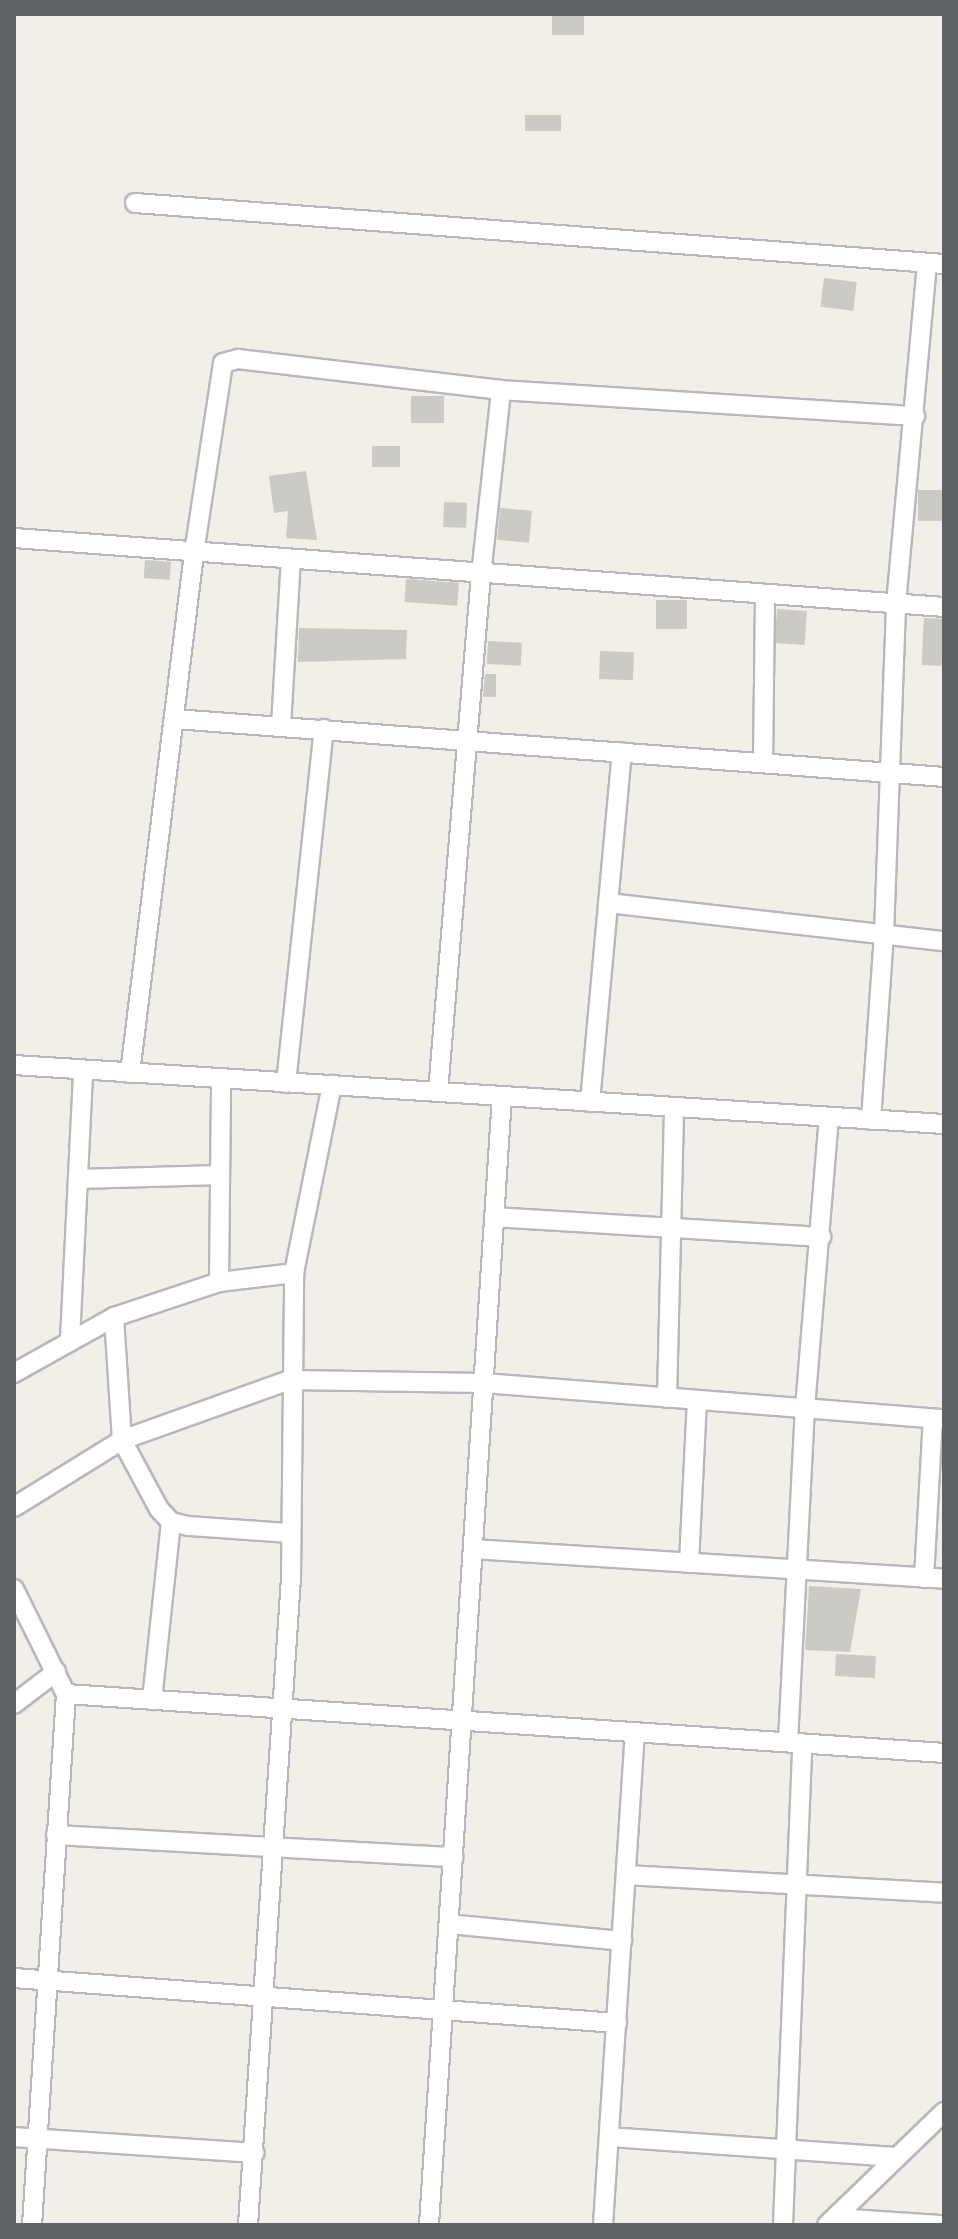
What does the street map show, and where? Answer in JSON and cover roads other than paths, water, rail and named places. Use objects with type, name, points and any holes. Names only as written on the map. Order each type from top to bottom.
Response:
[{"type":"street","points":[[135,203],[935,263],[915,416],[896,604],[884,934],[871,1120]]},
{"type":"street","points":[[130,1073],[194,553],[223,363],[238,359],[501,390],[915,416]]},
{"type":"street","points":[[438,1092],[481,575],[501,390]]},
{"type":"street","points":[[14,538],[765,597],[944,607]]},
{"type":"street","points":[[281,726],[291,560]]},
{"type":"street","points":[[763,763],[765,597]]},
{"type":"street","points":[[175,719],[944,777]]},
{"type":"street","points":[[286,1083],[324,729]]},
{"type":"street","points":[[590,1102],[622,752]]},
{"type":"street","points":[[608,903],[944,941]]},
{"type":"street","points":[[14,1065],[944,1124]]},
{"type":"street","points":[[70,1340],[83,1070]]},
{"type":"street","points":[[219,1282],[221,1078]]},
{"type":"street","points":[[248,2225],[282,1708],[294,1273],[332,1085]]},
{"type":"street","points":[[429,2225],[502,1096]]},
{"type":"street","points":[[667,1398],[674,1107]]},
{"type":"street","points":[[783,2225],[799,1886],[795,1743],[805,1408],[829,1117]]},
{"type":"street","points":[[78,1179],[220,1175]]},
{"type":"street","points":[[494,1217],[821,1237]]},
{"type":"street","points":[[14,1373],[114,1317],[219,1282],[294,1273]]},
{"type":"street","points":[[114,1317],[122,1440],[171,1522],[152,1700]]},
{"type":"street","points":[[14,1507],[122,1440],[290,1380],[484,1383],[697,1402],[805,1408],[938,1419],[924,1578]]},
{"type":"street","points":[[689,1563],[697,1402]]},
{"type":"street","points":[[171,1522],[289,1533]]},
{"type":"street","points":[[473,1549],[944,1579]]},
{"type":"street","points":[[14,1589],[66,1694],[32,2225]]},
{"type":"street","points":[[14,1704],[56,1672]]},
{"type":"street","points":[[66,1694],[944,1753]]},
{"type":"street","points":[[603,2225],[635,1732]]},
{"type":"street","points":[[56,1835],[273,1851],[453,1857]]},
{"type":"street","points":[[626,1875],[944,1893]]},
{"type":"street","points":[[449,1924],[622,1941]]},
{"type":"street","points":[[14,1978],[264,1994],[617,2023]]},
{"type":"street","points":[[832,2223],[944,2112]]},
{"type":"street","points":[[14,2137],[254,2153]]},
{"type":"street","points":[[609,2137],[896,2157]]},
{"type":"street","points":[[832,2223],[940,2225]]}]
